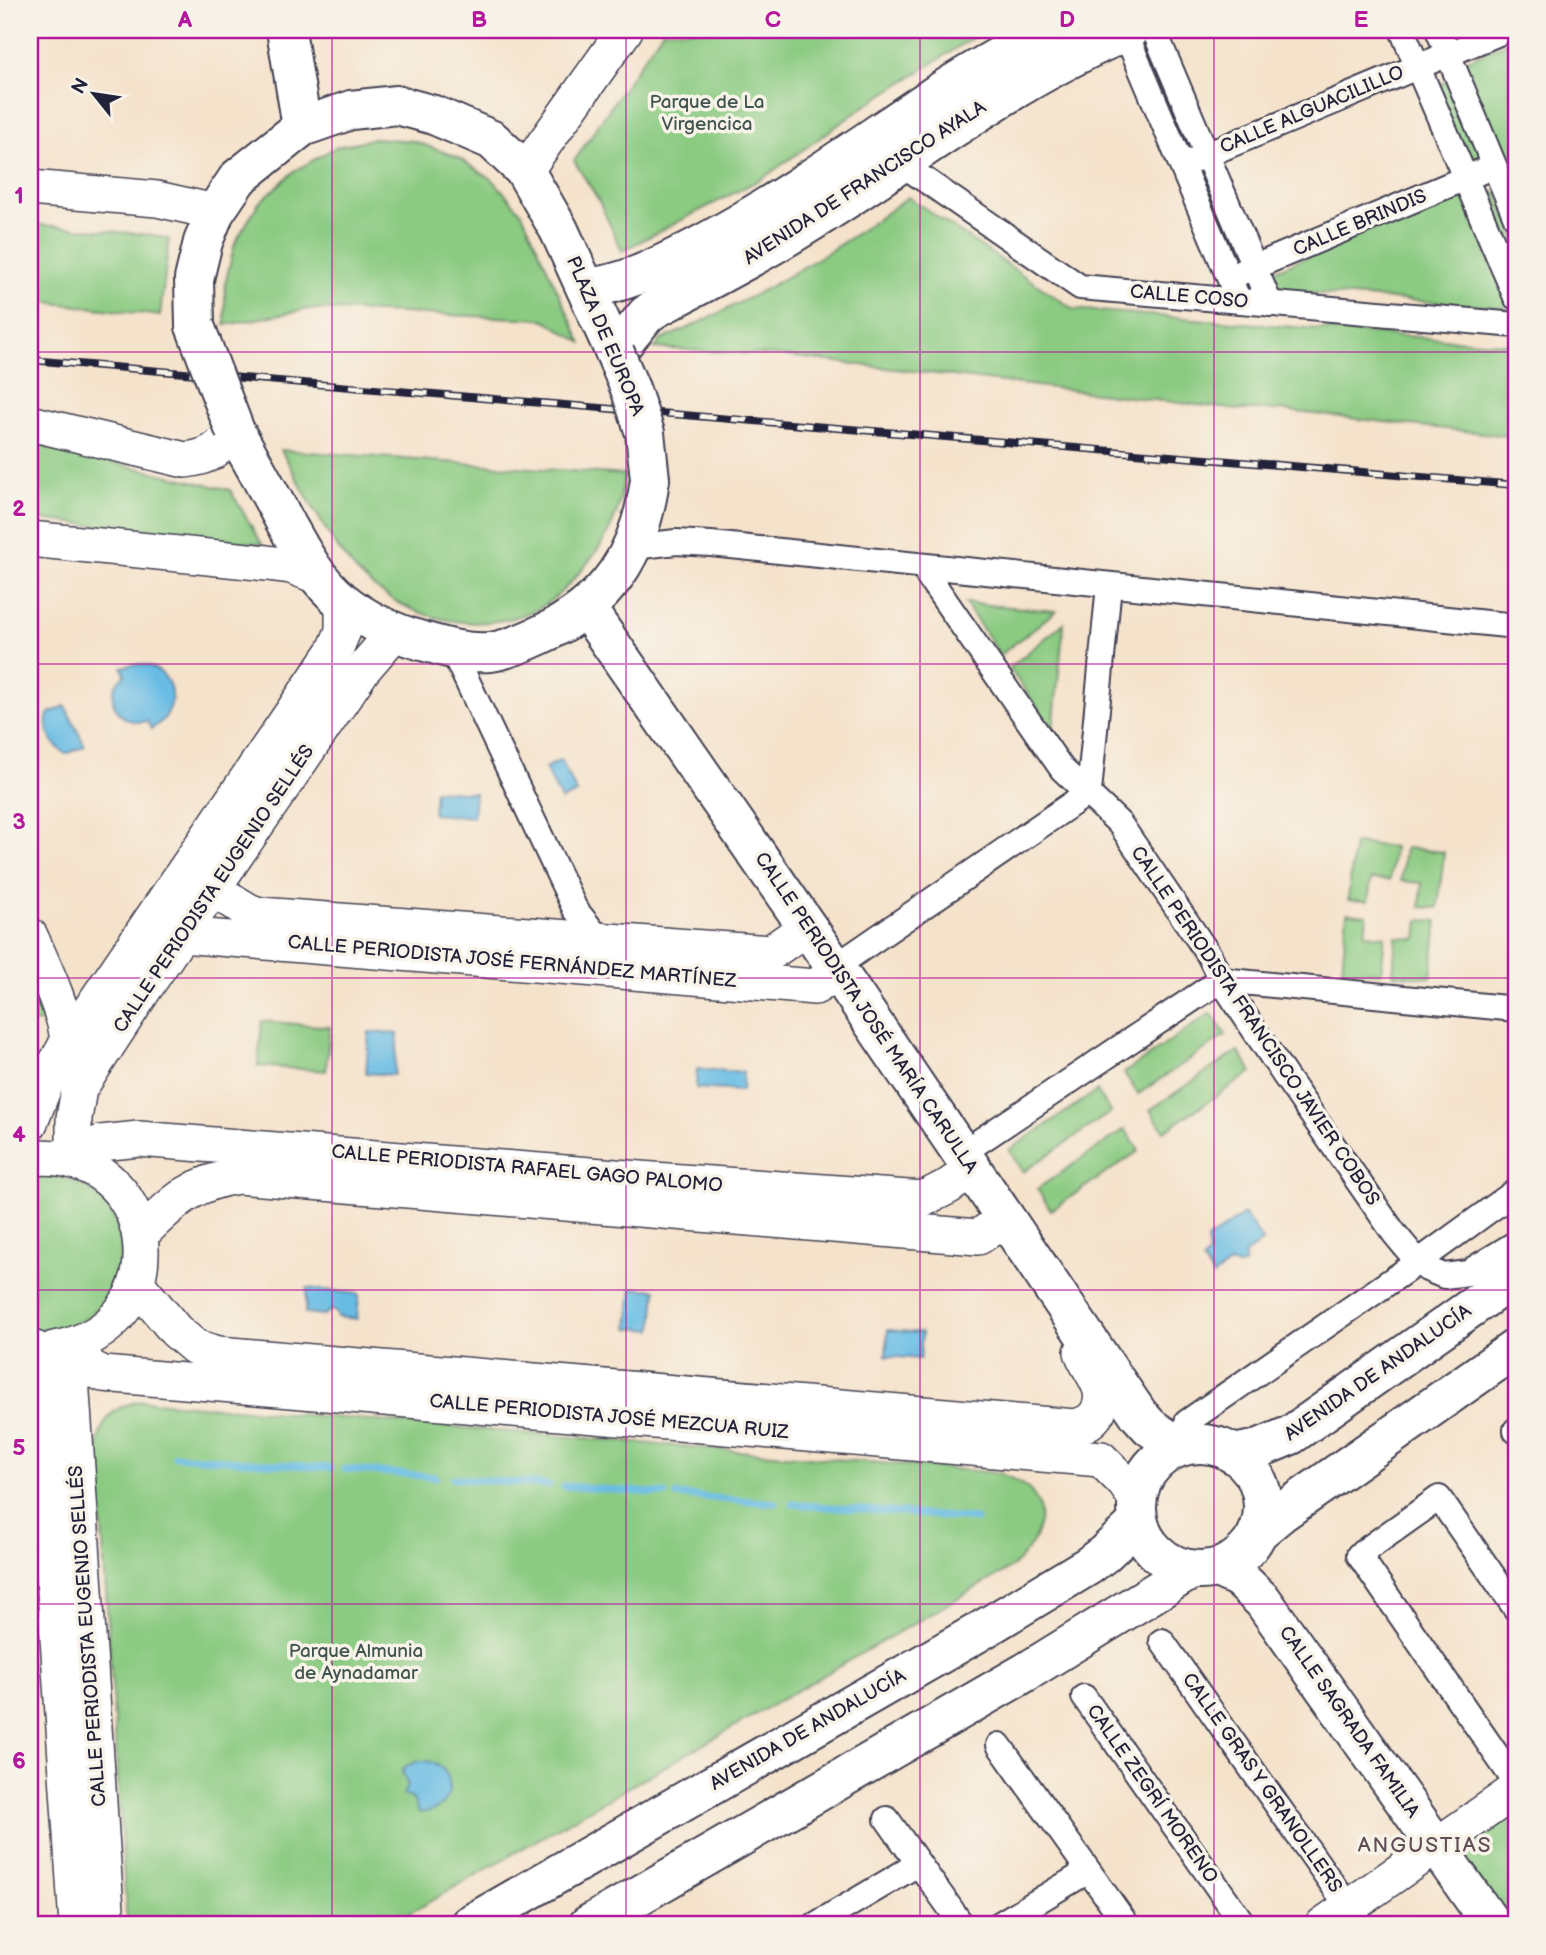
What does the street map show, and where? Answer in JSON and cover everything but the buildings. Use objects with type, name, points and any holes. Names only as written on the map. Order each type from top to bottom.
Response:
[{"type":"main road","points":[[286,30],[302,127]]},
{"type":"main road","name":"AVENIDA DE FRANCISCO AYALA","points":[[586,288],[608,286],[639,276],[724,232],[849,154],[931,98],[1047,30]]},
{"type":"main road","name":"AVENIDA DE FRANCISCO AYALA","points":[[615,353],[646,315],[803,227],[980,109],[1050,68],[1136,30]]},
{"type":"main road","name":"PLAZA DE EUROPA","points":[[397,105],[434,115],[492,140],[525,171],[559,230],[631,391],[645,433],[650,479],[646,509],[633,547],[606,589],[586,608],[551,630],[490,652],[452,649],[394,634],[343,602],[315,575],[235,431],[195,326],[194,279],[203,242],[215,212],[238,178],[302,127],[351,110],[397,105]]},
{"type":"main road","name":"CALLE PERIODISTA JOSÉ MARÍA CARULLA","points":[[586,608],[837,969],[1142,1419],[1182,1447]]},
{"type":"main road","name":"AVENIDA DE ANDALUCÍA","points":[[1233,1454],[1273,1444],[1300,1430],[1516,1276]]},
{"type":"main road","points":[[613,1919],[1204,1569],[1226,1565],[1243,1553],[1258,1531],[1281,1513],[1516,1348]]},
{"type":"main road","points":[[1142,1419],[1140,1499],[1145,1539],[1154,1551],[1170,1563],[1204,1569]]},
{"type":"main road","points":[[1140,1499],[1163,1456],[1182,1447],[1207,1444],[1233,1454],[1249,1468],[1259,1485],[1263,1513],[1258,1531]]},
{"type":"main road","name":"AVENIDA DE ANDALUCÍA","points":[[469,1925],[988,1627],[1088,1566],[1104,1554],[1140,1499]]},
{"type":"main road","name":"CALLE SAGRADA FAMILIA","points":[[1204,1569],[1239,1578],[1264,1601],[1492,1925]]},
{"type":"street","points":[[525,171],[625,30]]},
{"type":"street","points":[[1136,30],[1207,155],[1270,304]]},
{"type":"street","points":[[1136,30],[1182,165],[1239,301]]},
{"type":"street","points":[[1402,30],[1516,297]]},
{"type":"street","points":[[1438,30],[1516,218]]},
{"type":"street","name":"CALLE ALGUACILILLO","points":[[1182,165],[1506,30]]},
{"type":"street","name":"CALLE COSO","points":[[899,162],[1080,288],[1516,325]]},
{"type":"street","name":"CALLE BRINDIS","points":[[1230,277],[1494,166]]},
{"type":"street","points":[[30,188],[157,199],[215,212]]},
{"type":"street","points":[[30,423],[184,460],[205,457],[216,451],[235,431]]},
{"type":"street","points":[[30,539],[291,566],[315,575]]},
{"type":"street","points":[[633,547],[676,542],[1516,625]]},
{"type":"street","name":"CALLE PERIODISTA FRANCISCO JAVIER COBOS","points":[[929,567],[928,576],[1062,769],[1120,824],[1209,955],[1221,980],[1371,1201],[1418,1262]]},
{"type":"street","points":[[837,969],[1089,792],[1109,585]]},
{"type":"street","name":"CALLE PERIODISTA EUGENIO SELLÉS","points":[[30,1123],[47,1079],[67,1044],[335,650],[343,631],[343,602]]},
{"type":"street","name":"CALLE PERIODISTA EUGENIO SELLÉS","points":[[78,1162],[74,1118],[79,1090],[212,889],[363,669],[394,634]]},
{"type":"street","points":[[452,649],[568,923]]},
{"type":"street","name":"CALLE PERIODISTA JOSÉ FERNÁNDEZ MARTÍNEZ","points":[[212,889],[250,912],[260,915],[568,923],[600,940],[770,953],[807,927]]},
{"type":"street","name":"CALLE PERIODISTA JOSÉ FERNÁNDEZ MARTÍNEZ","points":[[181,935],[815,987],[837,969]]},
{"type":"street","points":[[30,936],[48,974],[67,1029],[67,1044]]},
{"type":"street","points":[[48,974],[74,988],[93,988],[111,980]]},
{"type":"street","points":[[967,1161],[1221,980],[1516,1009]]},
{"type":"street","name":"CALLE PERIODISTA RAFAEL GAGO PALOMO","points":[[78,1162],[101,1143],[139,1139],[653,1181],[923,1199],[949,1186],[967,1161]]},
{"type":"street","points":[[30,1158],[51,1157],[78,1162],[103,1175],[122,1194],[134,1213],[143,1252],[137,1284],[121,1313],[100,1333],[73,1346],[32,1348]]},
{"type":"street","name":"CALLE PERIODISTA RAFAEL GAGO PALOMO","points":[[141,1234],[197,1186],[215,1179],[238,1176],[978,1237],[1006,1219]]},
{"type":"street","points":[[1182,1447],[1187,1422],[1516,1191]]},
{"type":"street","points":[[1464,1274],[1516,1243]]},
{"type":"street","points":[[1418,1262],[1444,1276],[1516,1267]]},
{"type":"street","name":"CALLE PERIODISTA JOSÉ MEZCUA RUIZ","points":[[137,1284],[176,1331],[195,1347],[219,1354],[1075,1427],[1087,1424],[1095,1417],[1103,1396],[1082,1354],[1083,1335]]},
{"type":"street","name":"CALLE PERIODISTA EUGENIO SELLÉS","points":[[73,1346],[107,1925]]},
{"type":"street","name":"CALLE PERIODISTA JOSÉ MEZCUA RUIZ","points":[[73,1346],[89,1367],[103,1374],[1101,1459],[1140,1499]]},
{"type":"street","name":"CALLE PERIODISTA EUGENIO SELLÉS","points":[[32,1348],[46,1457],[77,1925]]},
{"type":"street","points":[[76,1430],[92,1407],[114,1387],[136,1377]]},
{"type":"street","points":[[1516,1609],[1439,1498],[1359,1555],[1516,1783]]},
{"type":"street","name":"CALLE GRAS Y GRANOLLERS","points":[[1163,1641],[1344,1919]]},
{"type":"street","name":"CALLE ZEGRÍ MORENO","points":[[1084,1697],[1244,1925]]},
{"type":"street","points":[[999,1745],[1127,1925]]},
{"type":"street","points":[[1344,1919],[1436,1846],[1516,1790]]},
{"type":"street","points":[[887,1819],[962,1925]]},
{"type":"street","points":[[815,1925],[919,1864]]},
{"type":"street","points":[[998,1925],[1088,1871]]},
{"type":"green space","name":"Parque de La Virgencica","points":[[663,30],[985,30],[865,106],[763,178],[622,251],[598,199],[574,161]]},
{"type":"green space","points":[[1516,38],[1516,191],[1461,63]]},
{"type":"green space","points":[[1159,61],[1185,119],[1173,125],[1148,66]]},
{"type":"green space","points":[[1450,80],[1482,156],[1466,162],[1434,87]]},
{"type":"green space","points":[[375,138],[414,141],[457,157],[494,181],[522,213],[581,342],[542,319],[309,309],[225,325],[225,284],[235,243],[258,204],[293,172],[336,147]]},
{"type":"green space","points":[[1209,179],[1240,250],[1228,255],[1198,184]]},
{"type":"green space","points":[[1496,191],[1516,239],[1516,280],[1481,198]]},
{"type":"green space","points":[[1461,192],[1510,308],[1272,290],[1266,274]]},
{"type":"green space","points":[[908,197],[1073,309],[1516,345],[1516,437],[1279,410],[1239,410],[786,356],[655,348],[661,340],[726,310],[789,276]]},
{"type":"green space","points":[[30,224],[153,235],[169,239],[160,316],[30,300]]},
{"type":"green space","points":[[30,443],[230,490],[262,544],[30,518]]},
{"type":"green space","points":[[281,450],[625,475],[618,507],[608,533],[590,560],[562,592],[541,607],[512,618],[468,622],[426,614],[387,596],[369,583],[356,571],[332,539]]},
{"type":"green space","points":[[965,603],[1056,611],[1000,655]]},
{"type":"green space","points":[[1064,623],[1053,730],[1009,668]]},
{"type":"green space","points":[[1354,843],[1394,847],[1390,880],[1371,879],[1368,901],[1348,900]]},
{"type":"green space","points":[[1405,848],[1444,852],[1438,908],[1420,907],[1422,883],[1401,881]]},
{"type":"green space","points":[[1347,913],[1367,915],[1365,934],[1385,936],[1381,973],[1342,970]]},
{"type":"green space","points":[[1419,920],[1437,921],[1431,978],[1393,974],[1396,937],[1417,939]]},
{"type":"green space","points":[[30,975],[46,1017],[42,1022],[30,1023]]},
{"type":"green space","points":[[1211,1013],[1226,1035],[1138,1094],[1124,1073]]},
{"type":"green space","points":[[262,1021],[330,1027],[326,1071],[258,1066]]},
{"type":"green space","points":[[1238,1051],[1252,1072],[1164,1131],[1150,1110]]},
{"type":"green space","points":[[1097,1091],[1111,1112],[1023,1172],[1009,1150]]},
{"type":"green space","points":[[1125,1129],[1139,1151],[1051,1210],[1037,1189]]},
{"type":"green space","points":[[55,1175],[80,1184],[103,1202],[117,1226],[121,1252],[116,1277],[104,1300],[85,1318],[60,1328],[30,1328],[30,1176]]},
{"type":"green space","name":"Parque Almunia de Aynadamar","points":[[142,1401],[999,1473],[1029,1489],[1038,1503],[1040,1523],[1032,1543],[1012,1567],[389,1925],[127,1925],[97,1449],[101,1430],[109,1416],[122,1407]]},
{"type":"green space","points":[[1516,1808],[1516,1925],[1510,1925],[1456,1849]]},
{"type":"water","points":[[134,664],[158,671],[171,689],[169,711],[162,721],[151,729],[147,721],[127,719],[115,707],[114,691],[125,675],[122,667]]},
{"type":"water","points":[[65,706],[85,746],[66,754],[53,742],[47,726],[48,714]]},
{"type":"water","points":[[561,760],[577,793],[561,800],[545,768]]},
{"type":"water","points":[[435,790],[475,793],[473,817],[433,814]]},
{"type":"water","points":[[369,1032],[398,1034],[394,1075],[366,1073]]},
{"type":"water","points":[[697,1069],[743,1072],[742,1091],[696,1088]]},
{"type":"water","points":[[1244,1214],[1263,1241],[1245,1254],[1243,1265],[1231,1263],[1213,1276],[1203,1261],[1209,1253],[1207,1240]]},
{"type":"water","points":[[307,1288],[359,1294],[357,1319],[338,1317],[335,1311],[331,1310],[324,1315],[305,1313]]},
{"type":"water","points":[[632,1288],[656,1290],[653,1330],[628,1328]]},
{"type":"water","points":[[888,1330],[922,1333],[920,1359],[886,1356]]},
{"type":"water","points":[[419,1761],[432,1762],[442,1768],[448,1777],[447,1797],[431,1811],[418,1812],[413,1799],[403,1794],[408,1785],[402,1771],[408,1765]]},
{"type":"waterway","points":[[175,1456],[330,1468]]},
{"type":"waterway","points":[[344,1469],[436,1477]]},
{"type":"waterway","points":[[453,1478],[549,1485]]},
{"type":"waterway","points":[[564,1486],[665,1494]]},
{"type":"waterway","points":[[677,1495],[775,1503]]},
{"type":"waterway","points":[[792,1504],[976,1519]]},
{"type":"railway","points":[[30,360],[1516,485]]},
{"type":"district","name":"ANGUSTIAS","points":[[1425,1845]]}]
